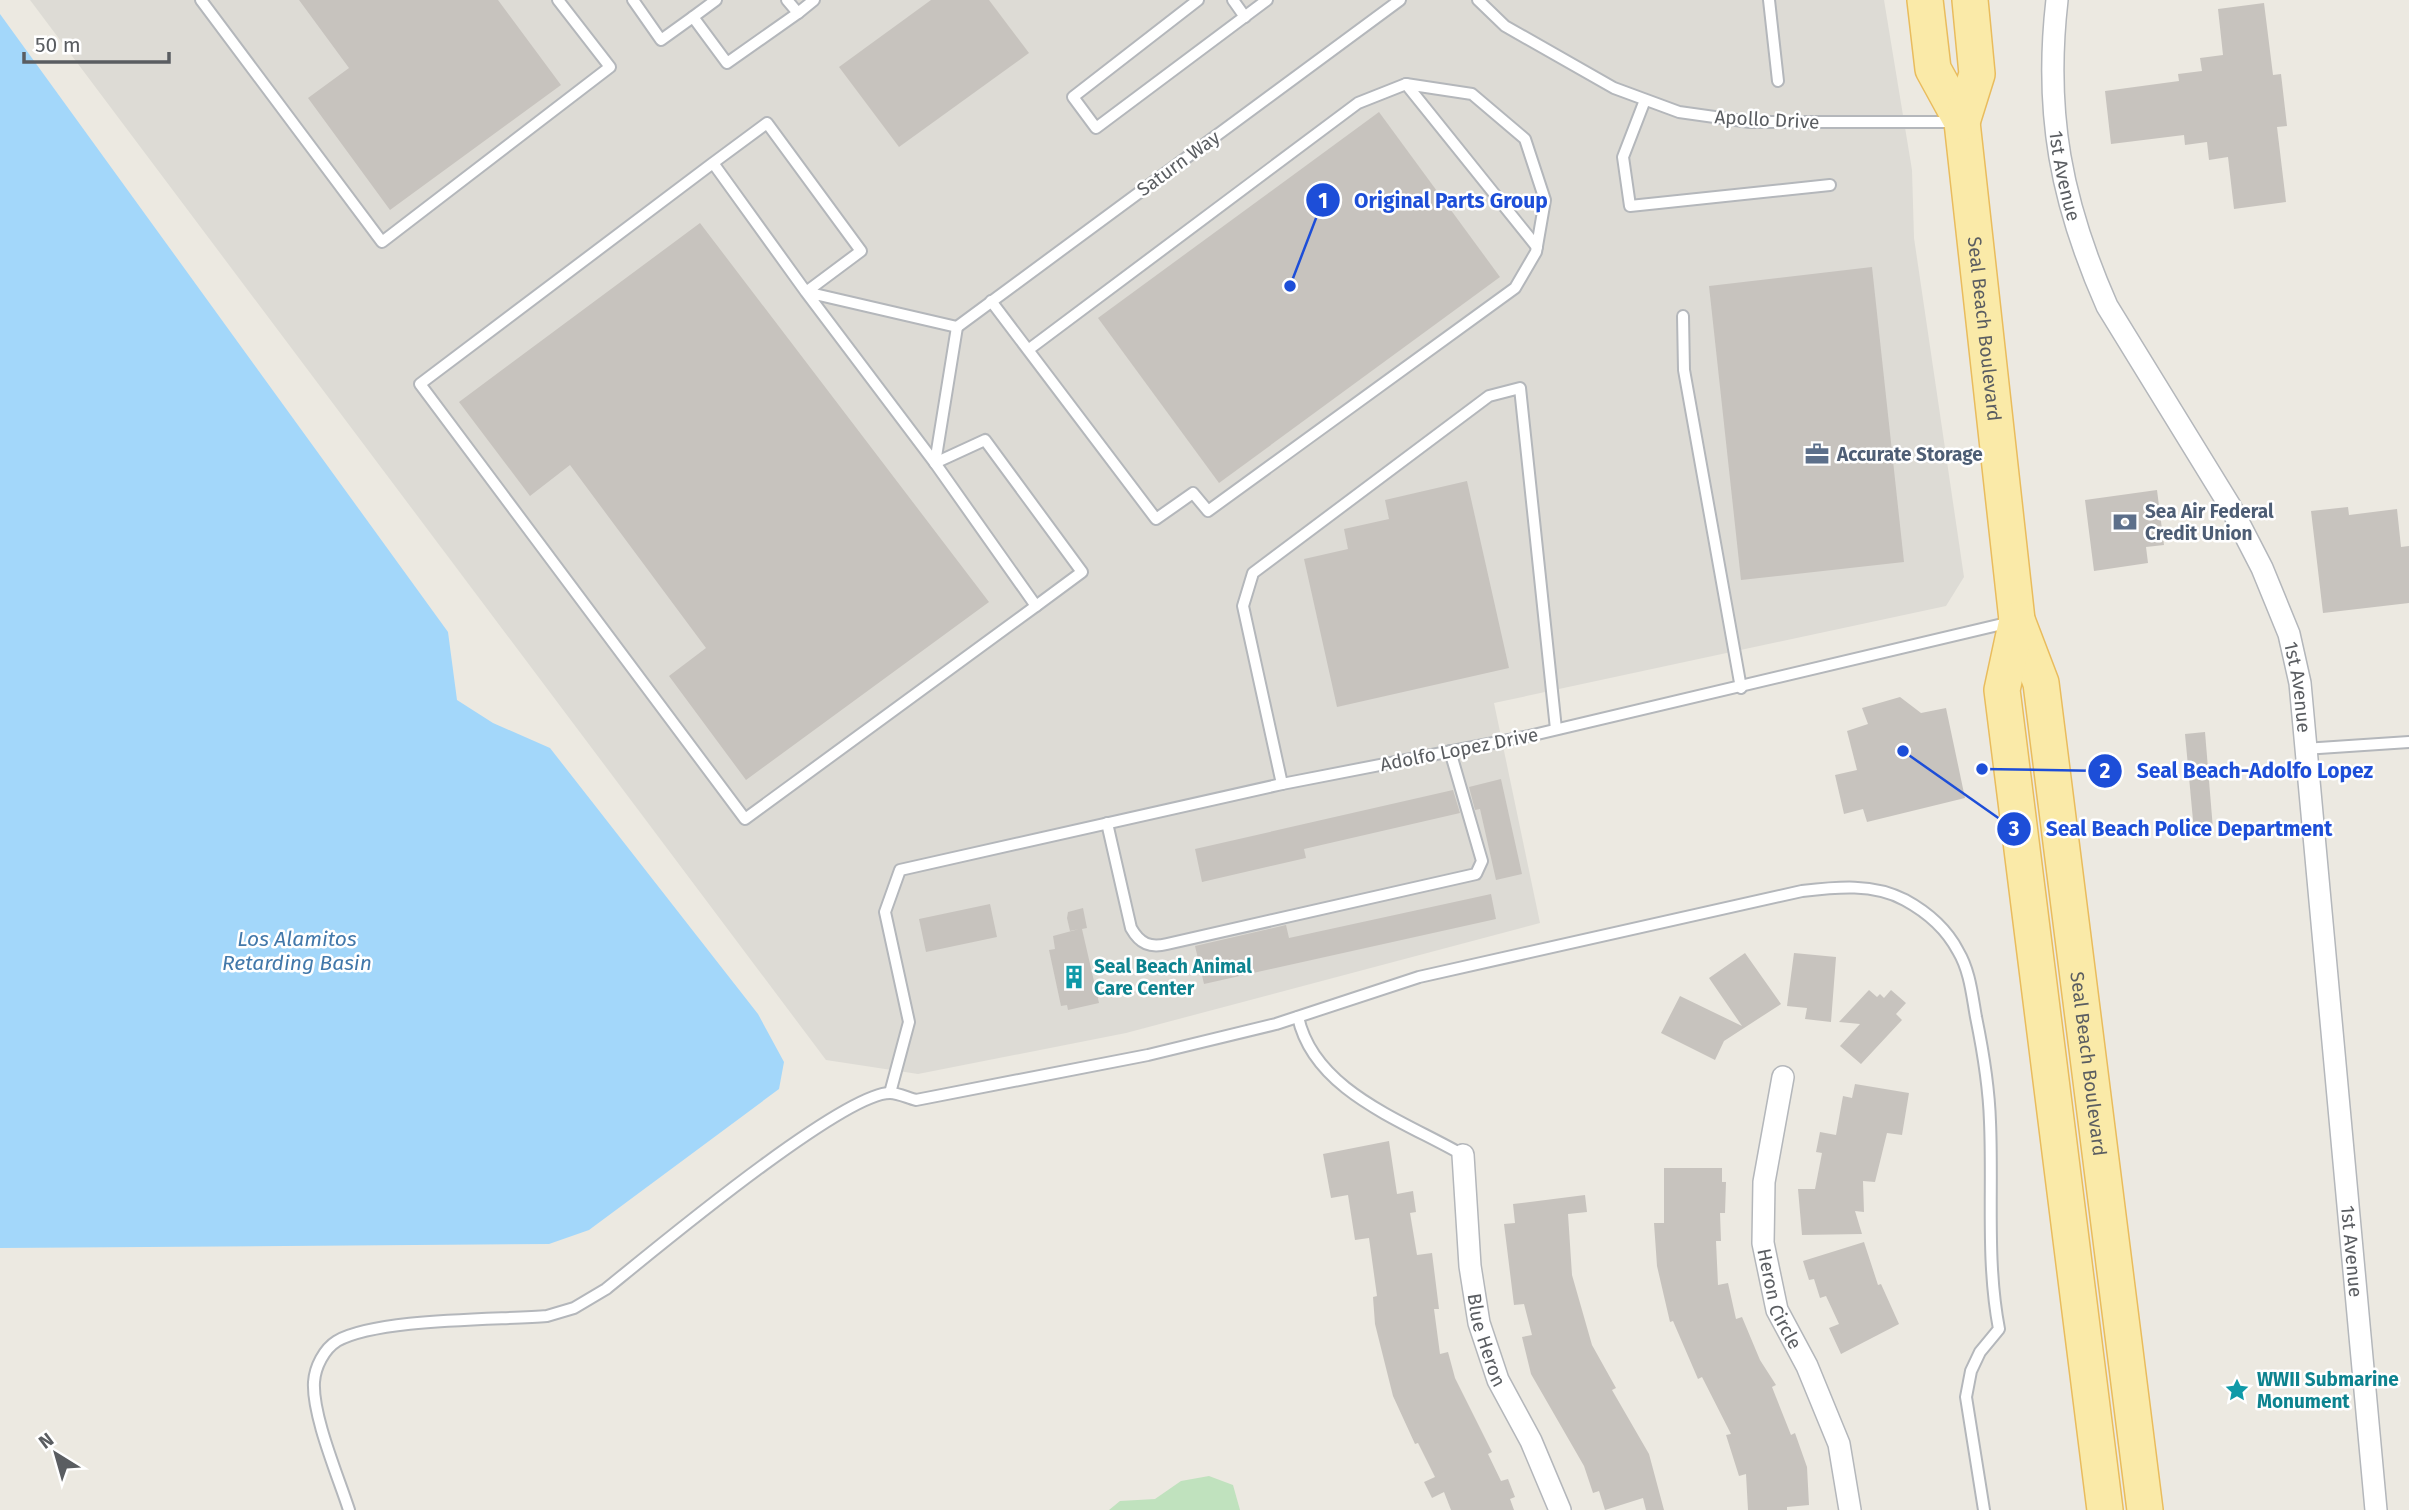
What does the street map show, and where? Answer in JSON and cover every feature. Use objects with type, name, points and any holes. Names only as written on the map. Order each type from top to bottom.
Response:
[{"type":"main road","name":"Seal Beach Boulevard","points":[[1925,0],[1933,69],[1962,122],[2017,620],[2041,683],[2059,850],[2145,1510]]},
{"type":"main road","name":"Seal Beach Boulevard","points":[[1962,122],[1977,74],[1969,0]]},
{"type":"main road","name":"Seal Beach Boulevard","points":[[2017,620],[2002,690],[2105,1510]]},
{"type":"street","name":"1st Avenue","points":[[2057,0],[2051,48],[2054,110],[2063,186],[2092,271],[2107,306],[2230,506],[2262,568],[2289,634],[2302,701],[2304,750],[2376,1510]]},
{"type":"street","name":"Heron Circle","points":[[1783,1077],[1764,1182],[1763,1243],[1777,1310],[1807,1366],[1839,1444],[1850,1510]]},
{"type":"street","name":"Blue Heron","points":[[1463,1155],[1470,1266],[1479,1323],[1498,1380],[1531,1441],[1560,1510]]},
{"type":"lane","points":[[201,0],[382,242],[610,67],[558,0]]},
{"type":"lane","points":[[633,0],[661,40],[716,0]]},
{"type":"lane","points":[[788,0],[797,13]]},
{"type":"lane","points":[[693,17],[727,64],[814,0]]},
{"type":"lane","points":[[1198,0],[1073,97],[1096,128],[1267,0]]},
{"type":"lane","points":[[1233,0],[1245,17]]},
{"type":"lane","name":"Saturn Way","points":[[957,327],[1400,0]]},
{"type":"lane","name":"Apollo Drive","points":[[1478,0],[1505,26],[1614,88],[1679,112],[1750,122],[1962,122]]},
{"type":"lane","points":[[1769,0],[1778,81]]},
{"type":"lane","points":[[991,301],[1028,350],[1156,519],[1192,493],[1208,511],[1515,288],[1537,247],[1545,200],[1525,139],[1472,94],[1406,84],[1358,103],[1028,350]]},
{"type":"lane","points":[[1406,84],[1537,247]]},
{"type":"lane","points":[[1645,100],[1623,157],[1630,206],[1830,186]]},
{"type":"lane","points":[[806,292],[861,251],[767,123],[420,384],[745,819],[1082,572],[985,440],[935,463]]},
{"type":"lane","points":[[713,163],[935,463],[1036,607]]},
{"type":"lane","points":[[806,292],[957,327],[935,463]]},
{"type":"lane","points":[[1683,316],[1684,370],[1741,688]]},
{"type":"lane","points":[[1282,784],[1243,606],[1253,573],[1489,396],[1520,388],[1556,729]]},
{"type":"lane","name":"Adolfo Lopez Drive","points":[[890,1093],[909,1022],[885,912],[900,870],[1282,784],[1556,729],[1741,688],[2017,620]]},
{"type":"lane","points":[[2304,750],[2409,742]]},
{"type":"lane","points":[[1107,823],[1129,922],[1138,940],[1154,947],[1476,874],[1482,861],[1450,751]]},
{"type":"lane","points":[[349,1510],[317,1407],[314,1382],[319,1361],[334,1343],[366,1329],[547,1316],[574,1308],[606,1289],[784,1151],[844,1109],[890,1093],[916,1100],[975,1091],[1148,1055],[1298,1017],[1419,977],[1802,891],[1863,888],[1903,899],[1923,911],[1940,926],[1958,950],[1968,973],[1990,1119],[1991,1265],[1998,1329],[1980,1352],[1971,1371],[1966,1397],[1984,1510]]},
{"type":"lane","points":[[1298,1017],[1304,1041],[1322,1069],[1344,1088],[1463,1155]]},
{"type":"shaded area","points":[[30,0],[1884,0],[1912,170],[1914,238],[1964,577],[1946,606],[1494,703],[1540,923],[1126,1033],[918,1074],[826,1060]]},
{"type":"green space","points":[[1209,1476],[1233,1485],[1240,1510],[1109,1510],[1120,1501],[1155,1499],[1181,1481]]},
{"type":"water","name":"Los Alamitos Retarding Basin","points":[[0,14],[448,632],[457,700],[493,723],[550,748],[758,1014],[784,1062],[779,1089],[589,1230],[549,1244],[0,1248]]},
{"type":"building","points":[[299,0],[498,0],[561,85],[390,210],[308,98],[349,68]]},
{"type":"building","points":[[931,0],[989,0],[1029,53],[899,147],[839,67]]},
{"type":"building","points":[[2264,3],[2273,75],[2281,74],[2287,126],[2277,127],[2286,202],[2234,209],[2228,157],[2209,160],[2207,142],[2185,145],[2184,135],[2111,144],[2105,91],[2179,81],[2178,74],[2202,71],[2200,58],[2223,55],[2218,9]]},
{"type":"building","points":[[1379,112],[1500,277],[1219,483],[1098,318]]},
{"type":"building","points":[[700,223],[989,602],[746,780],[669,676],[706,648],[570,465],[530,496],[459,402]]},
{"type":"building","points":[[1872,267],[1904,562],[1741,580],[1709,286]]},
{"type":"building","points":[[1467,481],[1509,668],[1337,707],[1304,559],[1348,549],[1344,529],[1389,519],[1385,500]]},
{"type":"building","name":"Sea Air Federal Credit Union","points":[[2157,490],[2164,545],[2146,547],[2148,563],[2094,571],[2085,500]]},
{"type":"building","points":[[2348,507],[2349,515],[2397,509],[2401,547],[2409,546],[2409,603],[2323,613],[2311,511]]},
{"type":"building","points":[[1900,697],[1921,713],[1946,708],[1965,798],[1867,822],[1863,809],[1844,814],[1835,775],[1857,770],[1847,731],[1868,724],[1862,708]]},
{"type":"building","points":[[2205,732],[2213,829],[2194,831],[2185,734]]},
{"type":"building","points":[[1501,779],[1522,874],[1496,880],[1480,809],[1475,810],[1469,787]]},
{"type":"building","points":[[1453,790],[1460,813],[1304,849],[1306,858],[1202,882],[1195,849]]},
{"type":"building","points":[[1491,894],[1496,919],[1204,984],[1195,946],[1286,925],[1289,938]]},
{"type":"building","points":[[990,904],[997,937],[926,952],[919,919]]},
{"type":"building","name":"Seal Beach Animal Care Center","points":[[1083,908],[1087,928],[1082,929],[1099,1003],[1068,1010],[1067,1005],[1061,1006],[1049,950],[1055,949],[1053,936],[1079,929],[1070,931],[1068,912]]},
{"type":"building","points":[[1745,953],[1781,1004],[1724,1041],[1715,1060],[1661,1033],[1680,996],[1742,1026],[1709,978]]},
{"type":"building","points":[[1794,953],[1836,957],[1831,1022],[1805,1019],[1807,1008],[1787,1006]]},
{"type":"building","points":[[1869,990],[1877,997],[1880,994],[1884,998],[1891,990],[1906,1003],[1896,1014],[1902,1020],[1861,1064],[1840,1046],[1860,1024],[1839,1022]]},
{"type":"building","points":[[1855,1084],[1909,1093],[1902,1135],[1887,1133],[1875,1182],[1863,1181],[1864,1212],[1855,1211],[1862,1234],[1802,1235],[1798,1189],[1815,1189],[1822,1153],[1816,1152],[1820,1132],[1836,1135],[1843,1096],[1852,1098]]},
{"type":"building","points":[[1389,1141],[1397,1194],[1413,1191],[1416,1212],[1410,1213],[1417,1255],[1432,1253],[1439,1309],[1434,1309],[1440,1354],[1448,1352],[1455,1378],[1492,1452],[1488,1454],[1501,1481],[1508,1479],[1515,1497],[1510,1499],[1514,1510],[1451,1510],[1444,1492],[1432,1498],[1424,1482],[1435,1477],[1418,1443],[1415,1444],[1393,1396],[1375,1324],[1373,1297],[1377,1296],[1369,1238],[1355,1240],[1348,1195],[1331,1198],[1323,1154]]},
{"type":"building","points":[[1664,1168],[1722,1168],[1722,1182],[1726,1182],[1725,1213],[1720,1213],[1721,1241],[1716,1241],[1718,1285],[1728,1283],[1736,1319],[1742,1317],[1760,1360],[1776,1385],[1772,1387],[1791,1435],[1795,1433],[1807,1467],[1809,1505],[1787,1507],[1787,1510],[1748,1510],[1746,1474],[1739,1476],[1726,1435],[1731,1434],[1702,1377],[1698,1379],[1673,1321],[1670,1322],[1657,1266],[1654,1223],[1664,1223]]},
{"type":"building","points":[[1585,1195],[1587,1212],[1568,1214],[1572,1275],[1592,1345],[1616,1388],[1612,1390],[1649,1454],[1664,1510],[1646,1510],[1643,1498],[1605,1510],[1599,1491],[1593,1493],[1584,1466],[1531,1374],[1522,1337],[1532,1335],[1524,1304],[1514,1305],[1504,1224],[1515,1223],[1513,1204]]},
{"type":"building","points":[[1864,1242],[1878,1285],[1881,1284],[1899,1324],[1841,1354],[1829,1328],[1839,1324],[1826,1296],[1820,1298],[1814,1279],[1809,1280],[1803,1261]]},
{"type":"place","name":"Original Parts Group","points":[[1290,286]]},
{"type":"place","name":"Accurate Storage","points":[[1817,454]]},
{"type":"place","name":"Sea Air Federal Credit Union","points":[[2125,522]]},
{"type":"place","name":"Seal Beach Police Department","points":[[1903,751]]},
{"type":"place","name":"Seal Beach-Adolfo Lopez","points":[[1982,769]]},
{"type":"place","name":"Seal Beach Animal Care Center","points":[[1074,977]]},
{"type":"place","name":"WWII Submarine Monument","points":[[2237,1390]]}]
